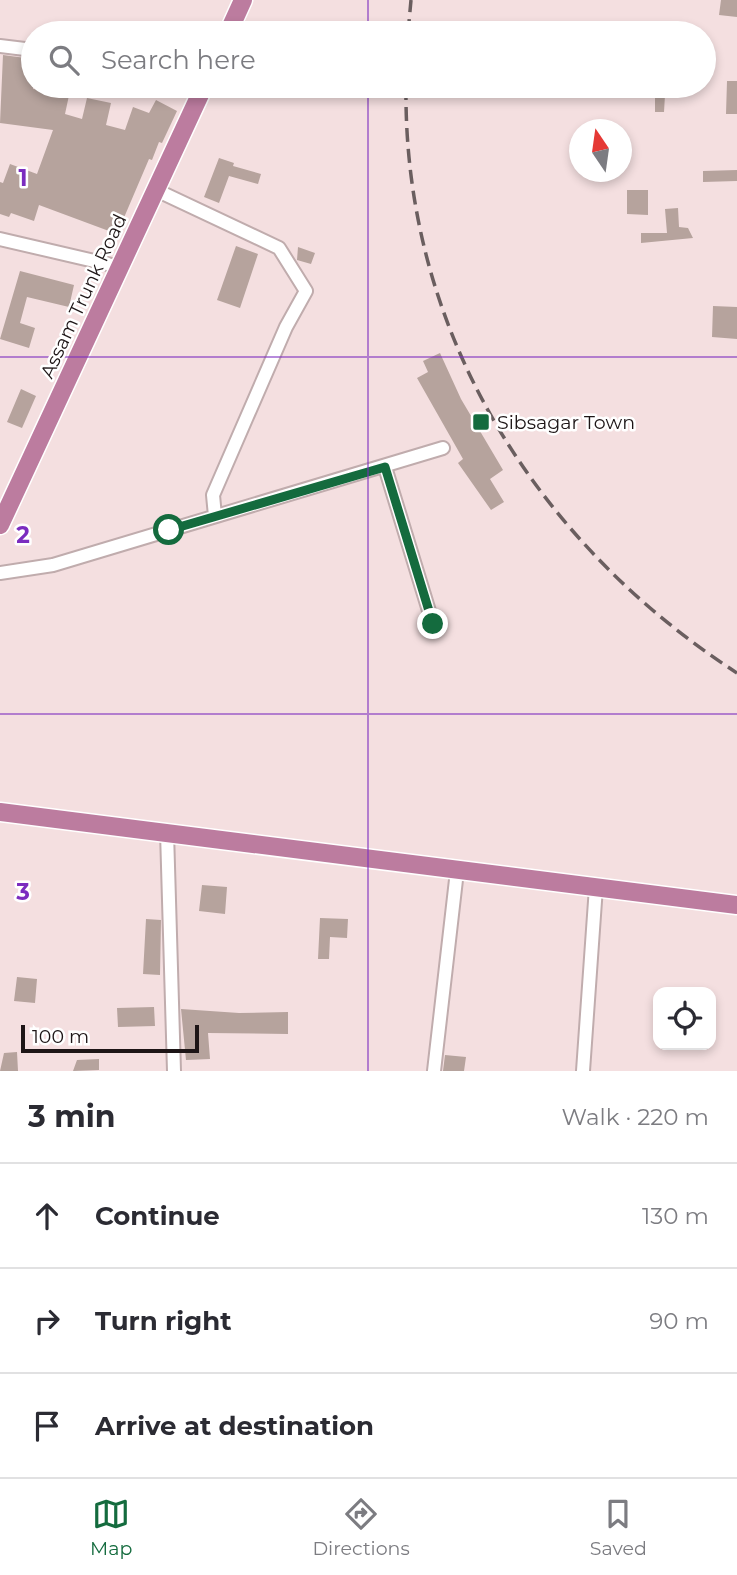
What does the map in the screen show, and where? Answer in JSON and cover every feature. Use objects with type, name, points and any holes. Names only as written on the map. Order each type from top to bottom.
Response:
[{"type":"highway","points":[[233,21],[243,0]]},
{"type":"highway","name":"Assam Trunk Road","points":[[2,517],[198,98]]},
{"type":"highway","points":[[0,813],[737,905]]},
{"type":"street","points":[[0,46],[21,49]]},
{"type":"street","points":[[156,190],[279,248],[306,291],[286,327],[213,495],[215,516]]},
{"type":"street","points":[[0,239],[120,267]]},
{"type":"street","points":[[0,573],[53,565],[215,516],[299,494],[443,448]]},
{"type":"street","points":[[385,467],[433,624]]},
{"type":"street","points":[[167,832],[174,1071]]},
{"type":"street","points":[[434,1071],[457,871]]},
{"type":"street","points":[[583,1071],[596,887]]},
{"type":"building","points":[[721,0],[737,0],[737,17],[719,15]]},
{"type":"building","points":[[3,55],[21,57],[21,98],[68,98],[65,114],[82,119],[87,98],[111,103],[106,125],[125,130],[133,107],[149,113],[156,100],[177,111],[162,143],[159,142],[152,160],[149,159],[117,234],[39,205],[34,221],[11,213],[9,217],[0,214],[0,182],[3,183],[10,164],[37,174],[53,130],[0,123]]},
{"type":"building","points":[[727,81],[737,81],[737,114],[726,114]]},
{"type":"building","points":[[655,98],[665,98],[664,112],[655,112]]},
{"type":"building","points":[[219,158],[234,163],[233,166],[261,174],[258,184],[229,176],[219,203],[204,197]]},
{"type":"building","points":[[737,170],[737,181],[703,182],[703,171]]},
{"type":"building","points":[[627,190],[648,190],[648,215],[627,214]]},
{"type":"building","points":[[678,208],[679,227],[688,228],[693,238],[641,243],[641,233],[667,233],[665,209]]},
{"type":"building","points":[[236,246],[258,254],[240,308],[217,300]]},
{"type":"building","points":[[298,247],[315,253],[311,264],[297,260]]},
{"type":"building","points":[[20,271],[74,285],[69,307],[27,297],[20,323],[35,328],[29,348],[0,339]]},
{"type":"building","points":[[713,306],[737,307],[737,339],[712,337]]},
{"type":"building","points":[[440,353],[461,399],[503,470],[490,479],[504,502],[491,510],[458,463],[463,459],[417,378],[428,372],[423,361]]},
{"type":"building","points":[[21,389],[36,396],[22,428],[7,422]]},
{"type":"building","points":[[202,885],[227,887],[225,914],[199,911]]},
{"type":"building","points":[[320,918],[348,919],[347,938],[330,937],[329,959],[318,959]]},
{"type":"building","points":[[146,919],[161,920],[160,975],[143,974]]},
{"type":"building","points":[[17,977],[37,979],[35,1003],[14,1001]]},
{"type":"building","points":[[154,1007],[155,1026],[118,1027],[117,1008]]},
{"type":"building","points":[[181,1009],[239,1013],[288,1012],[288,1034],[208,1033],[210,1059],[186,1060]]},
{"type":"building","points":[[17,1052],[18,1071],[0,1071],[4,1053]]},
{"type":"building","points":[[445,1055],[466,1057],[464,1071],[443,1071]]},
{"type":"building","points":[[99,1059],[99,1070],[73,1071],[77,1060]]},
{"type":"railway","points":[[409,21],[411,0]]},
{"type":"railway","points":[[407,98],[411,176],[428,262],[456,344],[495,422],[543,494],[600,560],[665,620],[737,673]]},
{"type":"place","name":"Sibsagar Town","points":[[481,422]]},
{"type":"route","points":[[169,530],[385,467],[433,624]]}]
